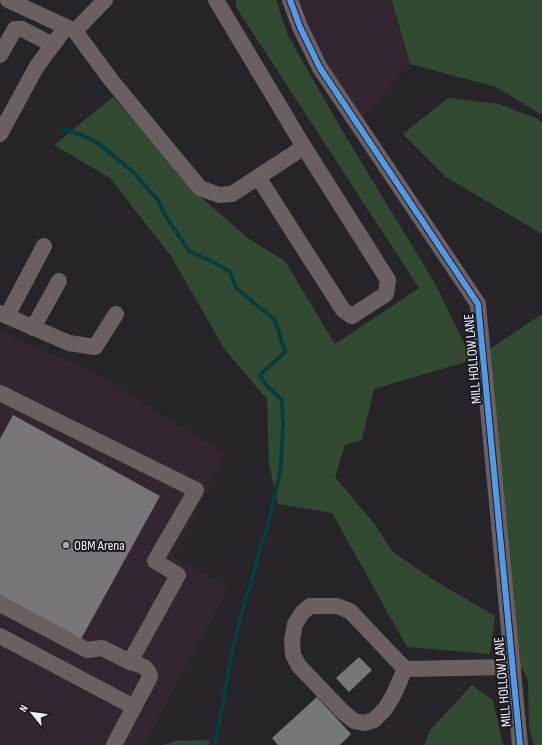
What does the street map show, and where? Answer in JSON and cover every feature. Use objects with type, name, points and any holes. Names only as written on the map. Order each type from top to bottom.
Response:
[{"type":"street","points":[[8,0],[71,29],[200,188],[219,195],[232,194],[304,147]]},
{"type":"street","points":[[216,0],[304,147],[388,280],[386,294],[352,316],[343,310],[258,177]]},
{"type":"street","name":"MILL HOLLOW LANE","points":[[290,0],[300,27],[320,68],[478,304],[520,745]]},
{"type":"street","points":[[0,134],[37,66],[53,45],[97,3]]},
{"type":"street","points":[[0,55],[15,29],[22,29],[53,45]]},
{"type":"street","points":[[44,246],[3,315],[69,343],[95,347],[116,314]]},
{"type":"street","points":[[33,328],[59,281]]},
{"type":"street","points":[[0,393],[196,490],[155,561],[178,575],[130,662]]},
{"type":"street","points":[[0,604],[87,650],[102,648],[130,662],[144,667],[149,672],[150,677],[114,745]]},
{"type":"street","points":[[405,669],[385,710],[374,720],[364,724],[354,721],[343,712],[299,666],[293,655],[292,640],[295,624],[302,613],[310,606],[337,606],[350,611],[405,669],[513,667]]},
{"type":"street","points":[[0,636],[134,706]]},
{"type":"shaded area","points":[[300,0],[392,0],[410,64],[363,117],[334,76],[305,20]]},
{"type":"shaded area","points":[[0,331],[96,373],[225,454],[173,557],[229,587],[144,745],[0,745]]},
{"type":"green space","points":[[236,0],[276,0],[288,36],[346,137],[436,285],[472,360],[374,389],[362,440],[345,445],[335,477],[376,526],[392,551],[432,579],[495,616],[490,654],[407,647],[332,513],[278,504],[269,465],[267,399],[225,350],[171,256],[110,178],[54,145],[113,97],[202,198],[249,239],[285,261],[335,344],[419,288],[236,7]]},
{"type":"green space","points":[[392,0],[542,0],[542,115],[496,87],[410,64]]},
{"type":"green space","points":[[448,98],[499,104],[538,119],[542,123],[542,234],[446,177],[403,134]]},
{"type":"green space","points":[[542,314],[542,745],[534,745],[529,727],[528,681],[509,640],[480,354]]},
{"type":"green space","points":[[472,685],[493,700],[503,745],[425,745],[430,730]]},
{"type":"green space","points":[[209,740],[209,745],[164,745],[174,741]]},
{"type":"building","name":"OBM Arena","points":[[13,415],[160,496],[81,639],[0,595],[0,439]]},
{"type":"building","points":[[359,657],[372,670],[349,692],[336,678]]},
{"type":"building","points":[[317,697],[351,734],[340,745],[278,745],[272,738]]},
{"type":"waterway","points":[[63,129],[98,143],[133,172],[158,200],[166,217],[189,251],[230,272],[236,288],[275,320],[285,352],[260,375],[267,386],[282,400],[283,424],[281,466],[270,516],[235,637],[215,745]]},
{"type":"cycle path","points":[[290,0],[300,27],[320,68],[478,304],[520,745]]},
{"type":"place","name":"OBM Arena","points":[[66,545]]}]
